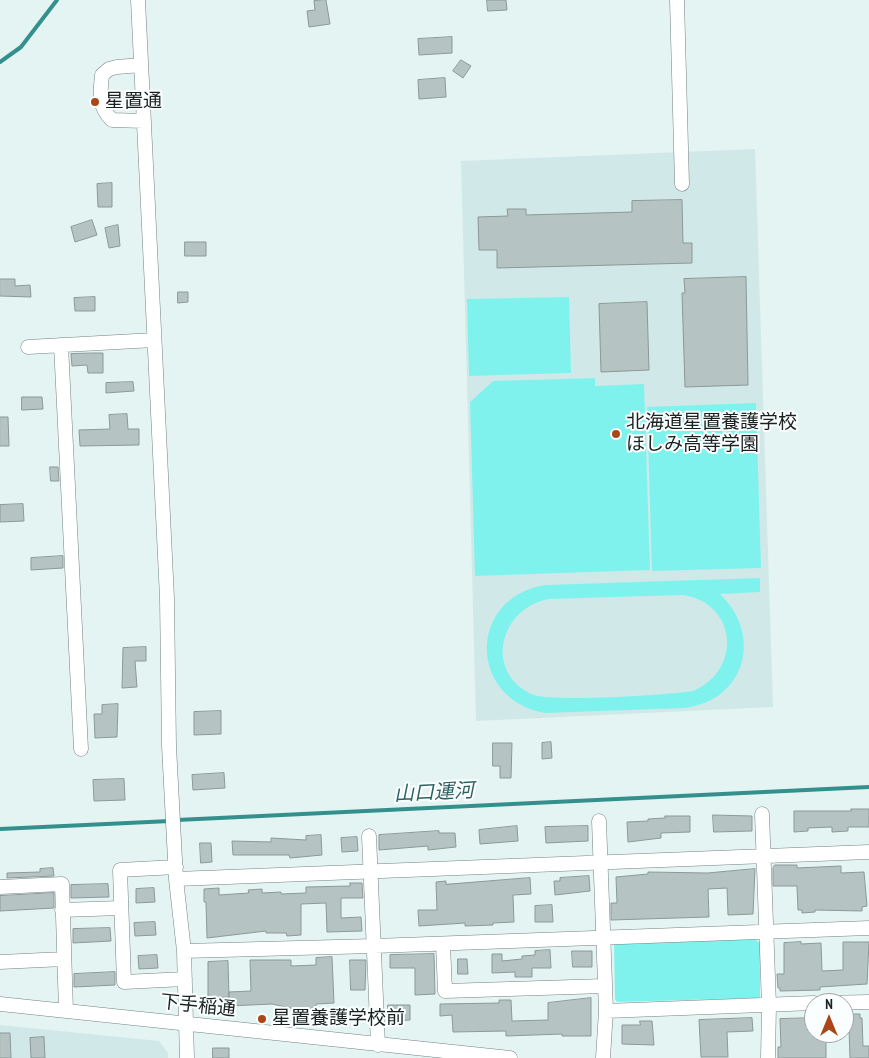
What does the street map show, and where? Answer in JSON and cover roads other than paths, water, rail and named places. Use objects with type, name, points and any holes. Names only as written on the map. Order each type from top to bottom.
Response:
[{"type":"street","points":[[138,0],[167,598],[169,746],[176,873],[184,951],[188,1023],[187,1058]]},
{"type":"street","points":[[677,0],[682,184]]},
{"type":"street","points":[[141,65],[109,69],[102,75],[101,101],[103,112],[112,120],[144,121]]},
{"type":"street","points":[[28,347],[154,340]]},
{"type":"street","points":[[61,345],[81,749]]},
{"type":"street","points":[[762,814],[768,1058]]},
{"type":"street","points":[[599,820],[606,1011],[603,1058]]},
{"type":"street","points":[[370,836],[378,1045]]},
{"type":"street","points":[[185,979],[124,982],[120,870],[176,873],[372,871],[869,852]]},
{"type":"street","points":[[0,887],[62,884],[66,1010]]},
{"type":"street","points":[[62,910],[121,908]]},
{"type":"street","points":[[184,951],[443,944],[869,928]]},
{"type":"street","points":[[443,944],[445,991],[605,986]]},
{"type":"street","points":[[0,962],[64,959]]},
{"type":"street","points":[[854,1002],[869,1002]]},
{"type":"street","points":[[606,1011],[804,1003]]},
{"type":"street","name":"下手稲通","points":[[0,1004],[188,1023],[441,1054],[510,1058]]},
{"type":"waterway","points":[[0,62],[21,47],[57,0]]},
{"type":"waterway","name":"山口運河","points":[[177,820],[869,787]]},
{"type":"waterway","name":"山口運河","points":[[0,829],[170,821]]},
{"type":"place","name":"星置通","points":[[95,102]]},
{"type":"place","name":"北海道星置養護学校 ほしみ高等学園","points":[[616,434]]},
{"type":"place","name":"星置養護学校前","points":[[262,1019]]}]
